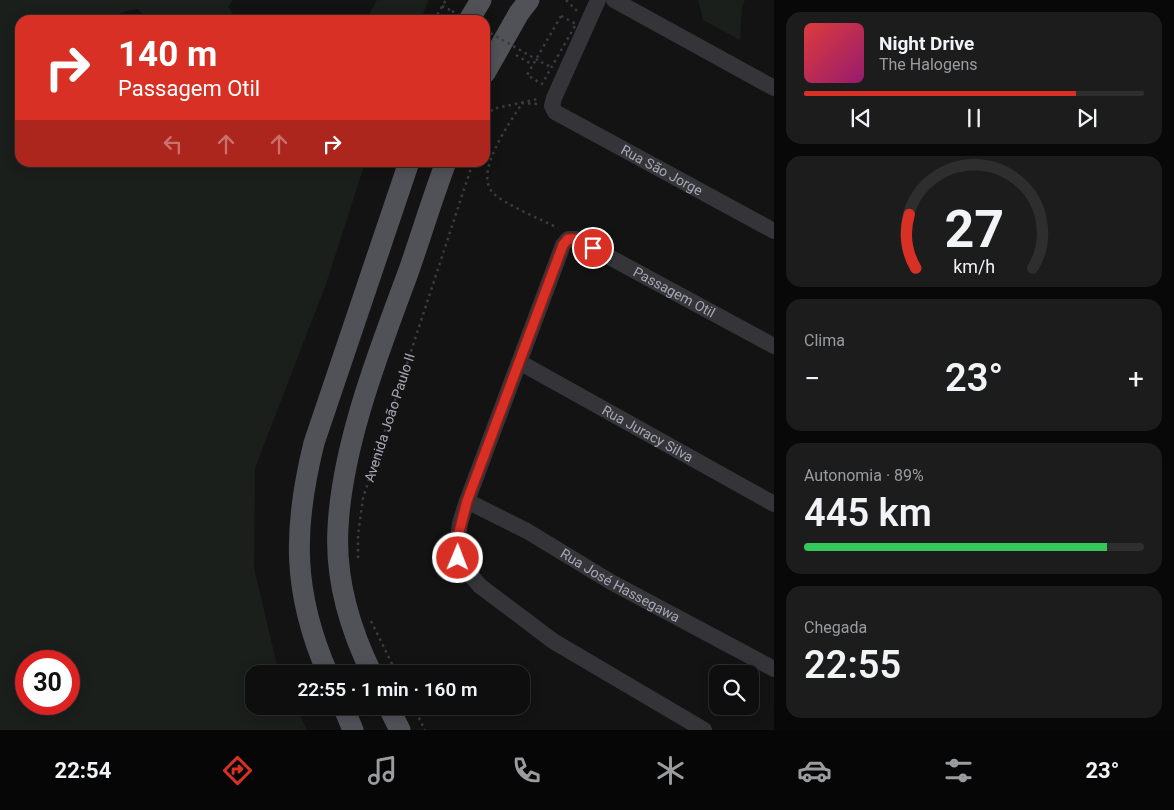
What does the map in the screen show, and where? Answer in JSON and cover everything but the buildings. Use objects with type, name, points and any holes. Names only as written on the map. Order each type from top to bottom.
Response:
[{"type":"main road","points":[[465,15],[481,0]]},
{"type":"main road","points":[[490,64],[520,13],[530,0]]},
{"type":"main road","points":[[324,665],[318,651],[302,586],[299,563],[299,527],[304,484],[314,443],[407,167]]},
{"type":"main road","name":"Avenida João Paulo II","points":[[368,665],[348,614],[340,574],[338,530],[342,486],[372,377],[444,167]]},
{"type":"main road","points":[[347,715],[353,730]]},
{"type":"main road","points":[[392,715],[400,730]]},
{"type":"street","points":[[547,102],[598,0]]},
{"type":"street","points":[[614,0],[774,88]]},
{"type":"street","name":"Rua São Jorge","points":[[547,102],[555,112],[774,231]]},
{"type":"street","points":[[576,239],[568,239],[563,245],[521,363],[467,501],[456,544],[456,553],[462,566],[480,586],[554,641],[704,730]]},
{"type":"street","name":"Passagem Otil","points":[[576,239],[774,346]]},
{"type":"street","name":"Rua Juracy Silva","points":[[521,363],[774,504]]},
{"type":"street","name":"Rua José Hassegawa","points":[[467,501],[527,531],[610,582],[774,669]]},
{"type":"path","points":[[437,15],[446,0]]},
{"type":"path","points":[[566,0],[578,11]]},
{"type":"path","points":[[442,6],[459,15]]},
{"type":"path","points":[[561,16],[576,24],[551,67],[542,84],[527,75],[561,16]]},
{"type":"path","points":[[490,33],[551,67]]},
{"type":"path","points":[[490,161],[522,102],[547,102]]},
{"type":"path","points":[[490,115],[492,109],[547,102]]},
{"type":"path","name":"Avenida João Paulo II","points":[[358,561],[358,535],[363,498],[472,167]]},
{"type":"path","points":[[488,167],[486,179],[494,194],[576,239]]},
{"type":"path","points":[[368,615],[393,665]]},
{"type":"path","points":[[418,715],[425,730]]},
{"type":"shaded area","points":[[0,0],[233,0],[228,7],[234,15],[143,15],[138,9],[125,11],[118,15],[15,15],[15,167],[364,167],[326,284],[255,468],[254,568],[277,665],[245,665],[245,715],[300,715],[307,730],[0,730]]},
{"type":"shaded area","points":[[377,0],[429,0],[422,15],[369,15]]},
{"type":"shaded area","points":[[698,0],[745,0],[742,7],[740,40],[703,20]]},
{"type":"route","points":[[458,558],[456,544],[467,501],[521,363],[563,245],[568,239],[576,239],[593,248]]}]
